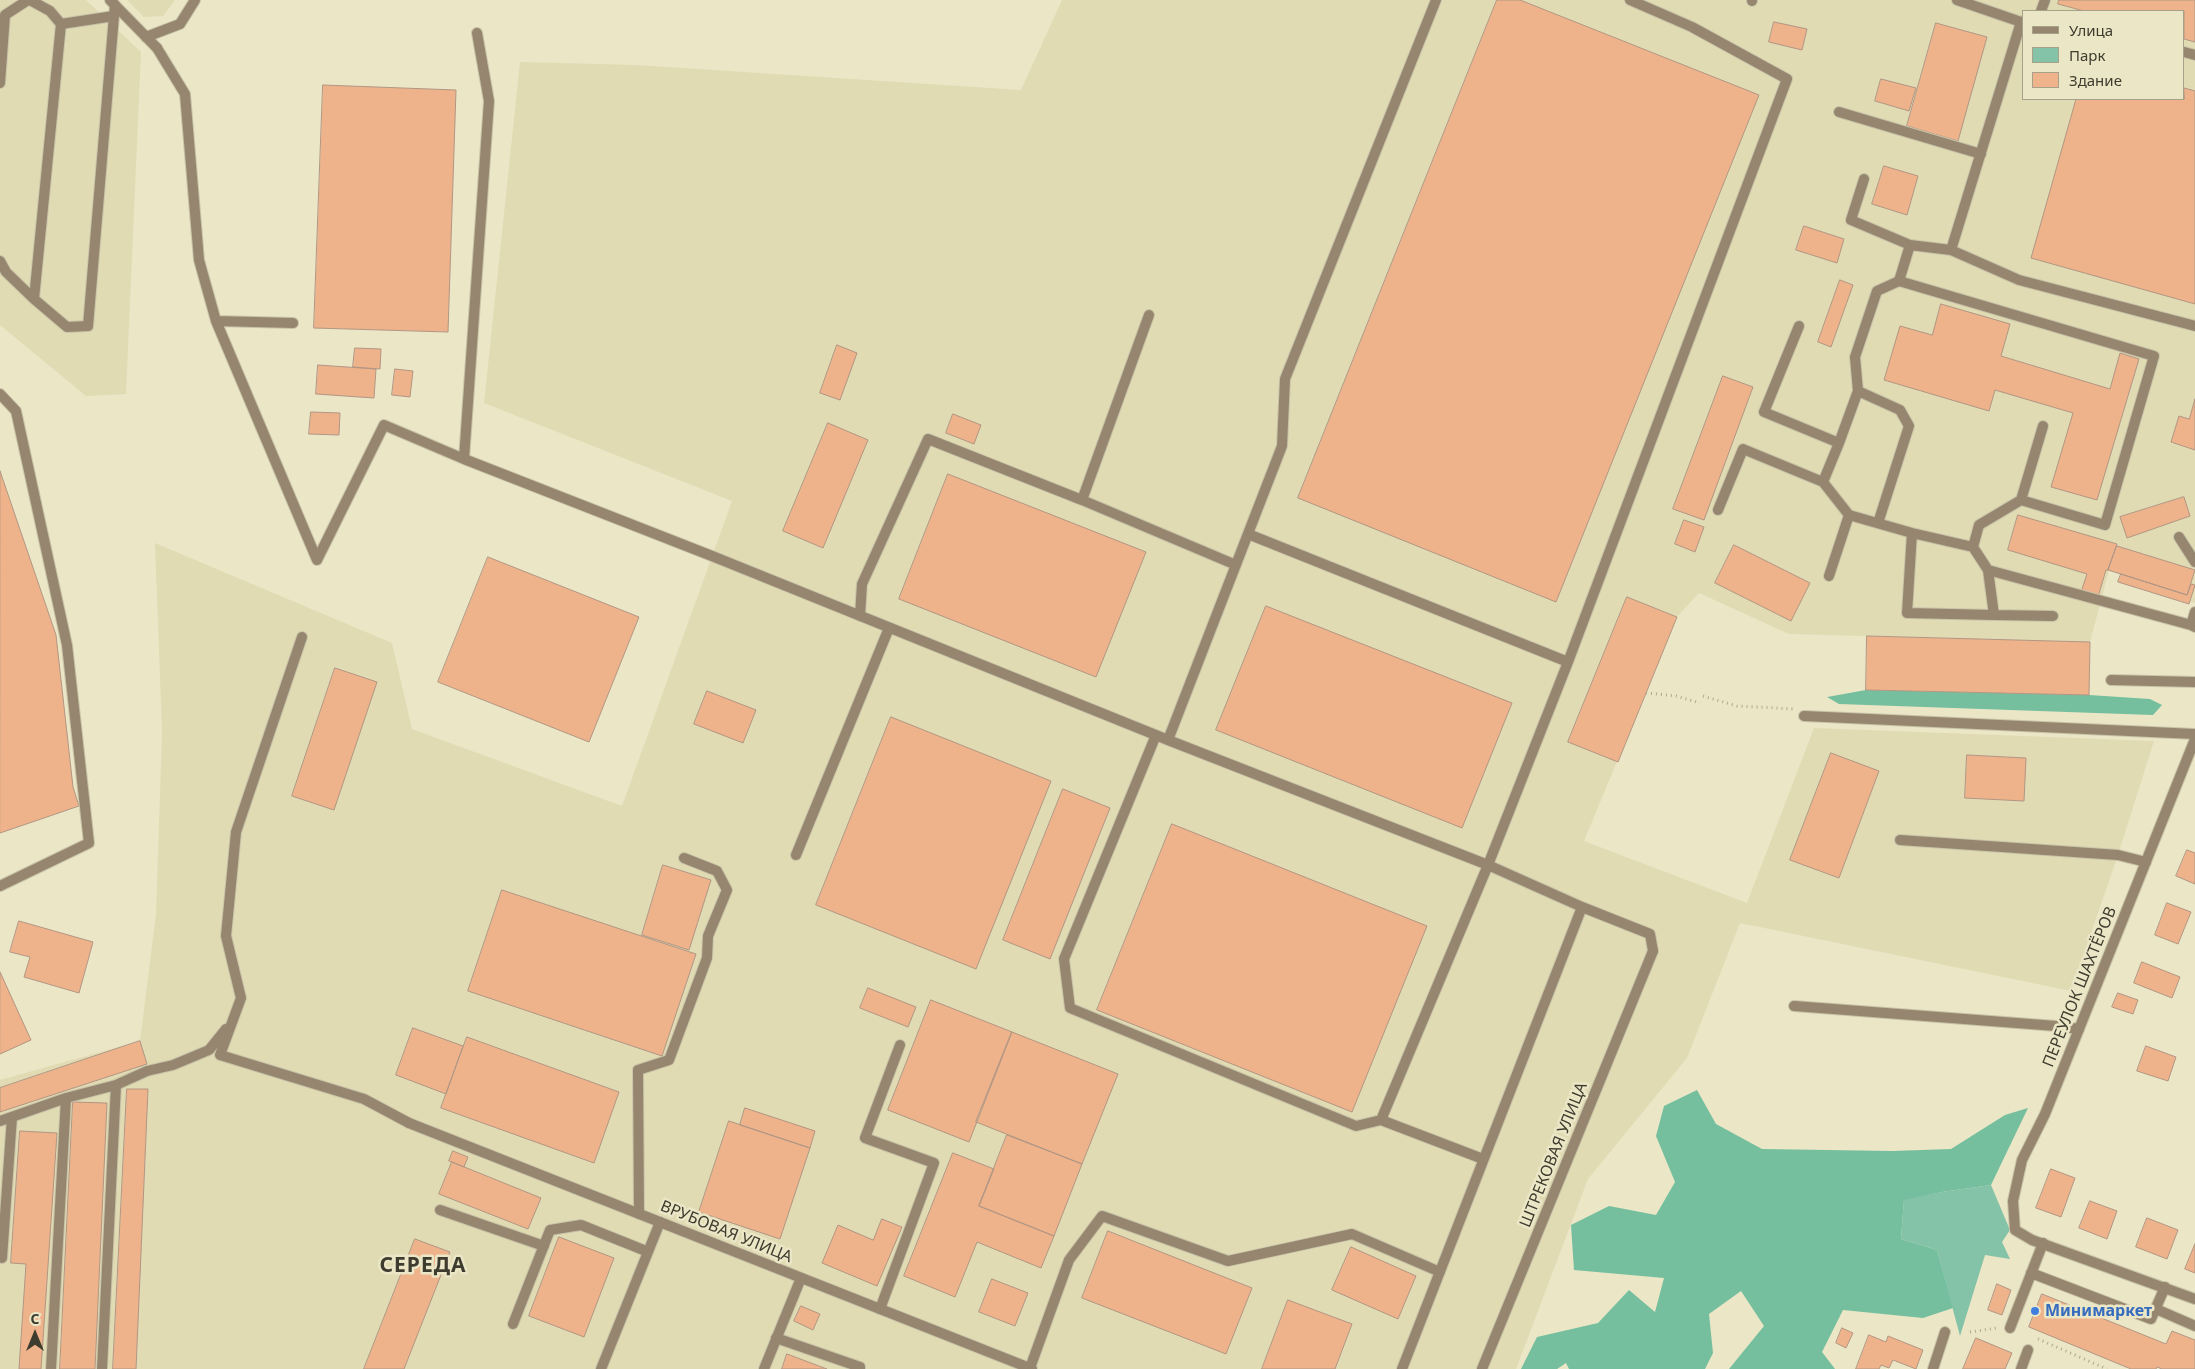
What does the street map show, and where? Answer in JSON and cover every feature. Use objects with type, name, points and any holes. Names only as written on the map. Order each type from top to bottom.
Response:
[{"type":"street","points":[[0,83],[3,17],[29,0],[50,11],[61,24],[34,300]]},
{"type":"street","points":[[146,36],[180,24],[195,0]]},
{"type":"street","points":[[1168,740],[1282,446],[1285,379],[1436,0]]},
{"type":"street","points":[[1381,1120],[1488,865],[1568,662],[1787,79],[1692,27],[1630,0]]},
{"type":"street","points":[[1951,250],[2022,21],[1957,0]]},
{"type":"street","points":[[112,3],[157,48],[185,94],[199,260],[216,321],[317,560],[384,425],[464,459],[712,556],[1168,740],[1488,865],[1582,907],[1402,1369]]},
{"type":"street","points":[[0,261],[6,272],[34,300],[67,327],[88,326],[114,16],[112,3]]},
{"type":"street","points":[[61,24],[114,16]]},
{"type":"street","points":[[464,459],[489,101],[476,34]]},
{"type":"street","points":[[1839,112],[1981,154]]},
{"type":"street","points":[[1864,179],[1850,220],[1910,245],[1951,250],[2019,280],[2195,326]]},
{"type":"street","points":[[1898,282],[1910,245]]},
{"type":"street","points":[[1823,482],[1858,391],[1855,357],[1876,291],[1898,282],[2154,356],[2105,525],[2021,500]]},
{"type":"street","points":[[1082,500],[1150,315]]},
{"type":"street","points":[[216,321],[293,323]]},
{"type":"street","points":[[1799,326],[1764,412],[1839,443]]},
{"type":"street","points":[[1858,391],[1900,410],[1909,426],[1878,523]]},
{"type":"street","points":[[0,394],[16,411],[67,645],[89,843],[0,886]]},
{"type":"street","points":[[1972,547],[1979,524],[2021,500],[2043,426]]},
{"type":"street","points":[[860,616],[862,584],[928,439],[1082,500],[1236,565]]},
{"type":"street","points":[[1718,510],[1743,449],[1823,482],[1850,515],[1912,533],[1972,547],[1988,570],[1994,615]]},
{"type":"street","points":[[1829,576],[1850,515]]},
{"type":"street","points":[[1912,533],[1907,613],[2053,616]]},
{"type":"street","points":[[1248,534],[1568,662]]},
{"type":"street","points":[[2180,537],[2195,562]]},
{"type":"street","points":[[1988,570],[2193,626],[2195,612]]},
{"type":"street","points":[[796,854],[889,628]]},
{"type":"street","points":[[0,1121],[66,1098],[116,1085],[147,1071],[173,1065],[209,1050],[232,1022],[241,998],[226,936],[236,832],[302,637]]},
{"type":"street","points":[[2111,680],[2195,682]]},
{"type":"street","points":[[1804,716],[2195,734]]},
{"type":"street","points":[[1156,735],[1064,959],[1070,1008],[1356,1126],[1381,1120],[1483,1159]]},
{"type":"street","name":"ПЕРЕУЛОК ШАХТЁРОВ","points":[[2042,1244],[2016,1230],[2012,1201],[2022,1160],[2045,1114],[2195,739]]},
{"type":"street","points":[[1900,840],[2118,854],[2146,862]]},
{"type":"street","points":[[638,1214],[638,1070],[669,1060],[707,958],[708,936],[727,890],[717,871],[684,858]]},
{"type":"street","name":"ШТРЕКОВАЯ УЛИЦА","points":[[1482,1369],[1653,951],[1650,934],[1582,907]]},
{"type":"street","points":[[1794,1006],[2079,1029]]},
{"type":"street","name":"ВРУБОВАЯ УЛИЦА","points":[[232,1022],[220,1055],[364,1098],[409,1123],[1031,1369]]},
{"type":"street","points":[[880,1309],[934,1163],[865,1138],[900,1044]]},
{"type":"street","points":[[102,1369],[116,1085]]},
{"type":"street","points":[[51,1369],[66,1098]]},
{"type":"street","points":[[2,1258],[12,1116]]},
{"type":"street","points":[[440,1210],[544,1246]]},
{"type":"street","points":[[1031,1369],[1069,1260],[1102,1216],[1228,1261],[1352,1234],[1440,1272]]},
{"type":"street","points":[[602,1369],[646,1251],[660,1222]]},
{"type":"street","points":[[513,1324],[550,1230],[581,1226],[646,1251]]},
{"type":"street","points":[[2010,1328],[2042,1244],[2195,1299]]},
{"type":"street","points":[[2031,1273],[2151,1319],[2165,1287]]},
{"type":"street","points":[[764,1369],[801,1278]]},
{"type":"street","points":[[2156,1309],[2195,1326]]},
{"type":"street","points":[[1933,1369],[1944,1332]]},
{"type":"street","points":[[776,1338],[860,1367],[860,1369]]},
{"type":"street","points":[[2021,1369],[2028,1350]]},
{"type":"path","points":[[1646,693],[1676,696],[1700,703]]},
{"type":"path","points":[[1703,696],[1737,706],[1793,709]]},
{"type":"path","points":[[1970,1332],[2010,1328]]},
{"type":"path","points":[[2037,1339],[2107,1369]]},
{"type":"shaded area","points":[[0,0],[86,0],[141,52],[126,394],[86,396],[0,325]]},
{"type":"shaded area","points":[[127,0],[175,0],[163,16],[144,17]]},
{"type":"shaded area","points":[[1062,0],[2195,0],[2195,603],[2118,582],[2121,574],[2109,570],[2090,642],[1789,634],[1699,593],[1677,617],[1584,841],[1747,903],[1814,728],[2154,741],[2118,855],[2071,991],[1740,923],[1687,1058],[1588,1179],[1516,1369],[0,1369],[0,1080],[140,1041],[156,914],[162,732],[155,543],[392,643],[412,729],[622,806],[732,501],[484,403],[520,62],[637,65],[1021,90]]},
{"type":"green space","points":[[1866,690],[2089,695],[2150,699],[2162,705],[2153,715],[1839,704],[1827,697]]},
{"type":"green space","points":[[1697,1090],[1716,1124],[1762,1149],[1892,1151],[1951,1149],[2005,1115],[2028,1108],[1991,1185],[1904,1200],[1901,1239],[1937,1250],[1953,1308],[1923,1318],[1843,1310],[1822,1352],[1835,1369],[1729,1369],[1764,1326],[1741,1291],[1709,1314],[1713,1353],[1705,1369],[1569,1369],[1566,1363],[1557,1369],[1521,1369],[1537,1337],[1598,1323],[1629,1290],[1655,1312],[1664,1278],[1574,1270],[1571,1225],[1609,1206],[1656,1215],[1675,1182],[1656,1136],[1664,1106]]},
{"type":"green space","points":[[1991,1185],[2010,1230],[2002,1242],[2010,1259],[1985,1255],[1960,1336],[1937,1250],[1901,1239],[1904,1199]]},
{"type":"building","points":[[1497,0],[1520,0],[1759,95],[1556,602],[1298,498]]},
{"type":"building","points":[[2059,0],[2195,0],[2195,42],[2185,39],[2185,10],[2080,10],[2058,4]]},
{"type":"building","points":[[1774,22],[1807,29],[1802,50],[1769,42]]},
{"type":"building","points":[[1936,23],[1987,37],[1958,141],[1907,126]]},
{"type":"building","points":[[1881,79],[1916,88],[1909,111],[1875,101]]},
{"type":"building","points":[[323,85],[456,90],[448,332],[314,328]]},
{"type":"building","points":[[2185,88],[2195,91],[2195,304],[2031,258],[2076,100],[2185,100]]},
{"type":"building","points":[[1884,166],[1918,176],[1907,215],[1872,204]]},
{"type":"building","points":[[1804,226],[1844,239],[1837,263],[1796,250]]},
{"type":"building","points":[[1840,280],[1853,285],[1831,347],[1818,342]]},
{"type":"building","points":[[1941,304],[2010,324],[2001,356],[2110,389],[2120,353],[2139,359],[2097,500],[2051,487],[2073,413],[1995,390],[1989,411],[1884,380],[1900,326],[1932,335]]},
{"type":"building","points":[[837,345],[857,353],[840,400],[820,393]]},
{"type":"building","points":[[355,348],[381,349],[380,369],[353,367]]},
{"type":"building","points":[[318,365],[376,369],[374,398],[316,394]]},
{"type":"building","points":[[395,369],[413,371],[410,397],[392,395]]},
{"type":"building","points":[[1723,376],[1753,387],[1704,520],[1673,509]]},
{"type":"building","points":[[2195,399],[2195,450],[2171,442],[2179,416],[2189,419]]},
{"type":"building","points":[[311,412],[340,413],[339,435],[309,434]]},
{"type":"building","points":[[953,414],[981,425],[974,444],[946,433]]},
{"type":"building","points":[[828,423],[868,440],[823,548],[783,531]]},
{"type":"building","points":[[0,471],[56,635],[73,787],[79,806],[0,833]]},
{"type":"building","points":[[948,474],[1146,552],[1096,677],[899,599]]},
{"type":"building","points":[[2184,497],[2190,516],[2127,538],[2120,517]]},
{"type":"building","points":[[2018,515],[2117,544],[2108,570],[2106,570],[2098,597],[2081,592],[2087,574],[2008,550]]},
{"type":"building","points":[[1684,520],[1704,527],[1695,552],[1675,544]]},
{"type":"building","points":[[1734,545],[1810,583],[1791,621],[1715,583]]},
{"type":"building","points":[[2117,546],[2195,570],[2187,595],[2108,570]]},
{"type":"building","points":[[488,557],[639,617],[589,742],[438,682]]},
{"type":"building","points":[[2121,574],[2187,595],[2191,584],[2195,585],[2189,604],[2118,582]]},
{"type":"building","points":[[1627,597],[1677,617],[1618,762],[1568,742]]},
{"type":"building","points":[[1266,606],[1512,703],[1462,828],[1216,730]]},
{"type":"building","points":[[1867,636],[2090,642],[2089,695],[1866,690]]},
{"type":"building","points":[[335,668],[377,682],[334,810],[292,796]]},
{"type":"building","points":[[707,691],[756,710],[743,743],[694,724]]},
{"type":"building","points":[[891,717],[1051,781],[976,969],[816,905]]},
{"type":"building","points":[[1831,753],[1879,771],[1839,878],[1790,860]]},
{"type":"building","points":[[1967,755],[2026,758],[2024,801],[1965,798]]},
{"type":"building","points":[[1063,789],[1110,808],[1050,959],[1003,940]]},
{"type":"building","points":[[1172,824],[1427,926],[1352,1112],[1097,1010]]},
{"type":"building","points":[[2187,850],[2195,853],[2195,884],[2176,876]]},
{"type":"building","points":[[663,865],[711,880],[689,950],[642,935]]},
{"type":"building","points":[[502,890],[696,954],[662,1056],[468,991]]},
{"type":"building","points":[[2167,903],[2191,912],[2178,944],[2155,935]]},
{"type":"building","points":[[19,921],[93,942],[79,993],[24,977],[30,957],[10,952]]},
{"type":"building","points":[[2142,962],[2180,977],[2172,998],[2134,983]]},
{"type":"building","points":[[0,972],[31,1040],[0,1054]]},
{"type":"building","points":[[868,988],[916,1007],[908,1027],[860,1008]]},
{"type":"building","points":[[2118,993],[2138,1000],[2133,1014],[2112,1007]]},
{"type":"building","points":[[931,1000],[1012,1032],[969,1142],[888,1110]]},
{"type":"building","points":[[413,1028],[463,1046],[446,1094],[396,1075]]},
{"type":"building","points":[[1012,1032],[1118,1074],[1082,1164],[976,1122]]},
{"type":"building","points":[[467,1037],[619,1092],[594,1163],[441,1108]]},
{"type":"building","points":[[140,1041],[147,1064],[0,1112],[0,1088]]},
{"type":"building","points":[[2146,1046],[2176,1057],[2168,1081],[2137,1071]]},
{"type":"building","points":[[127,1089],[148,1089],[136,1369],[113,1369]]},
{"type":"building","points":[[73,1102],[107,1103],[95,1369],[60,1369]]},
{"type":"building","points":[[745,1108],[815,1131],[810,1148],[740,1125]]},
{"type":"building","points":[[729,1121],[810,1148],[780,1239],[699,1212]]},
{"type":"building","points":[[20,1131],[57,1133],[41,1369],[19,1369],[26,1264],[11,1263]]},
{"type":"building","points":[[1007,1135],[1082,1164],[1054,1236],[979,1206]]},
{"type":"building","points":[[453,1151],[468,1157],[464,1167],[449,1161]]},
{"type":"building","points":[[953,1153],[994,1169],[979,1206],[1054,1236],[1041,1268],[977,1242],[955,1297],[904,1276]]},
{"type":"building","points":[[452,1162],[541,1198],[528,1229],[439,1194]]},
{"type":"building","points":[[2051,1169],[2075,1178],[2061,1217],[2036,1208]]},
{"type":"building","points":[[2090,1201],[2117,1211],[2107,1239],[2079,1228]]},
{"type":"building","points":[[2147,1218],[2178,1230],[2167,1259],[2136,1247]]},
{"type":"building","points":[[882,1219],[902,1227],[877,1286],[822,1263],[838,1225],[873,1240]]},
{"type":"building","points":[[1108,1231],[1252,1288],[1226,1354],[1082,1298]]},
{"type":"building","points":[[559,1237],[614,1258],[584,1337],[529,1316]]},
{"type":"building","points":[[415,1239],[450,1252],[404,1369],[364,1369]]},
{"type":"building","points":[[2195,1244],[2195,1273],[2185,1269]]},
{"type":"building","points":[[1351,1247],[1416,1276],[1398,1319],[1332,1290]]},
{"type":"building","points":[[992,1279],[1028,1293],[1015,1326],[979,1312]]},
{"type":"building","points":[[1997,1284],[2011,1290],[2002,1315],[1988,1310]]},
{"type":"building","points":[[2042,1294],[2166,1344],[2172,1331],[2195,1340],[2195,1369],[2162,1369],[2157,1367],[2156,1369],[2131,1369],[2029,1327]]},
{"type":"building","points":[[1288,1300],[1352,1324],[1335,1369],[1262,1369]]},
{"type":"building","points":[[801,1306],[820,1314],[813,1330],[794,1321]]},
{"type":"building","points":[[1842,1328],[1853,1333],[1846,1348],[1836,1343]]},
{"type":"building","points":[[1869,1335],[1886,1342],[1888,1336],[1923,1350],[1916,1369],[1893,1360],[1889,1368],[1881,1365],[1879,1369],[1856,1369]]},
{"type":"building","points":[[1976,1338],[2012,1353],[2005,1369],[1963,1369]]},
{"type":"building","points":[[787,1354],[827,1369],[782,1369]]},
{"type":"place","name":"Минимаркет","points":[[2035,1311]]},
{"type":"district","name":"СЕРЕДА","points":[[423,1266]]}]
